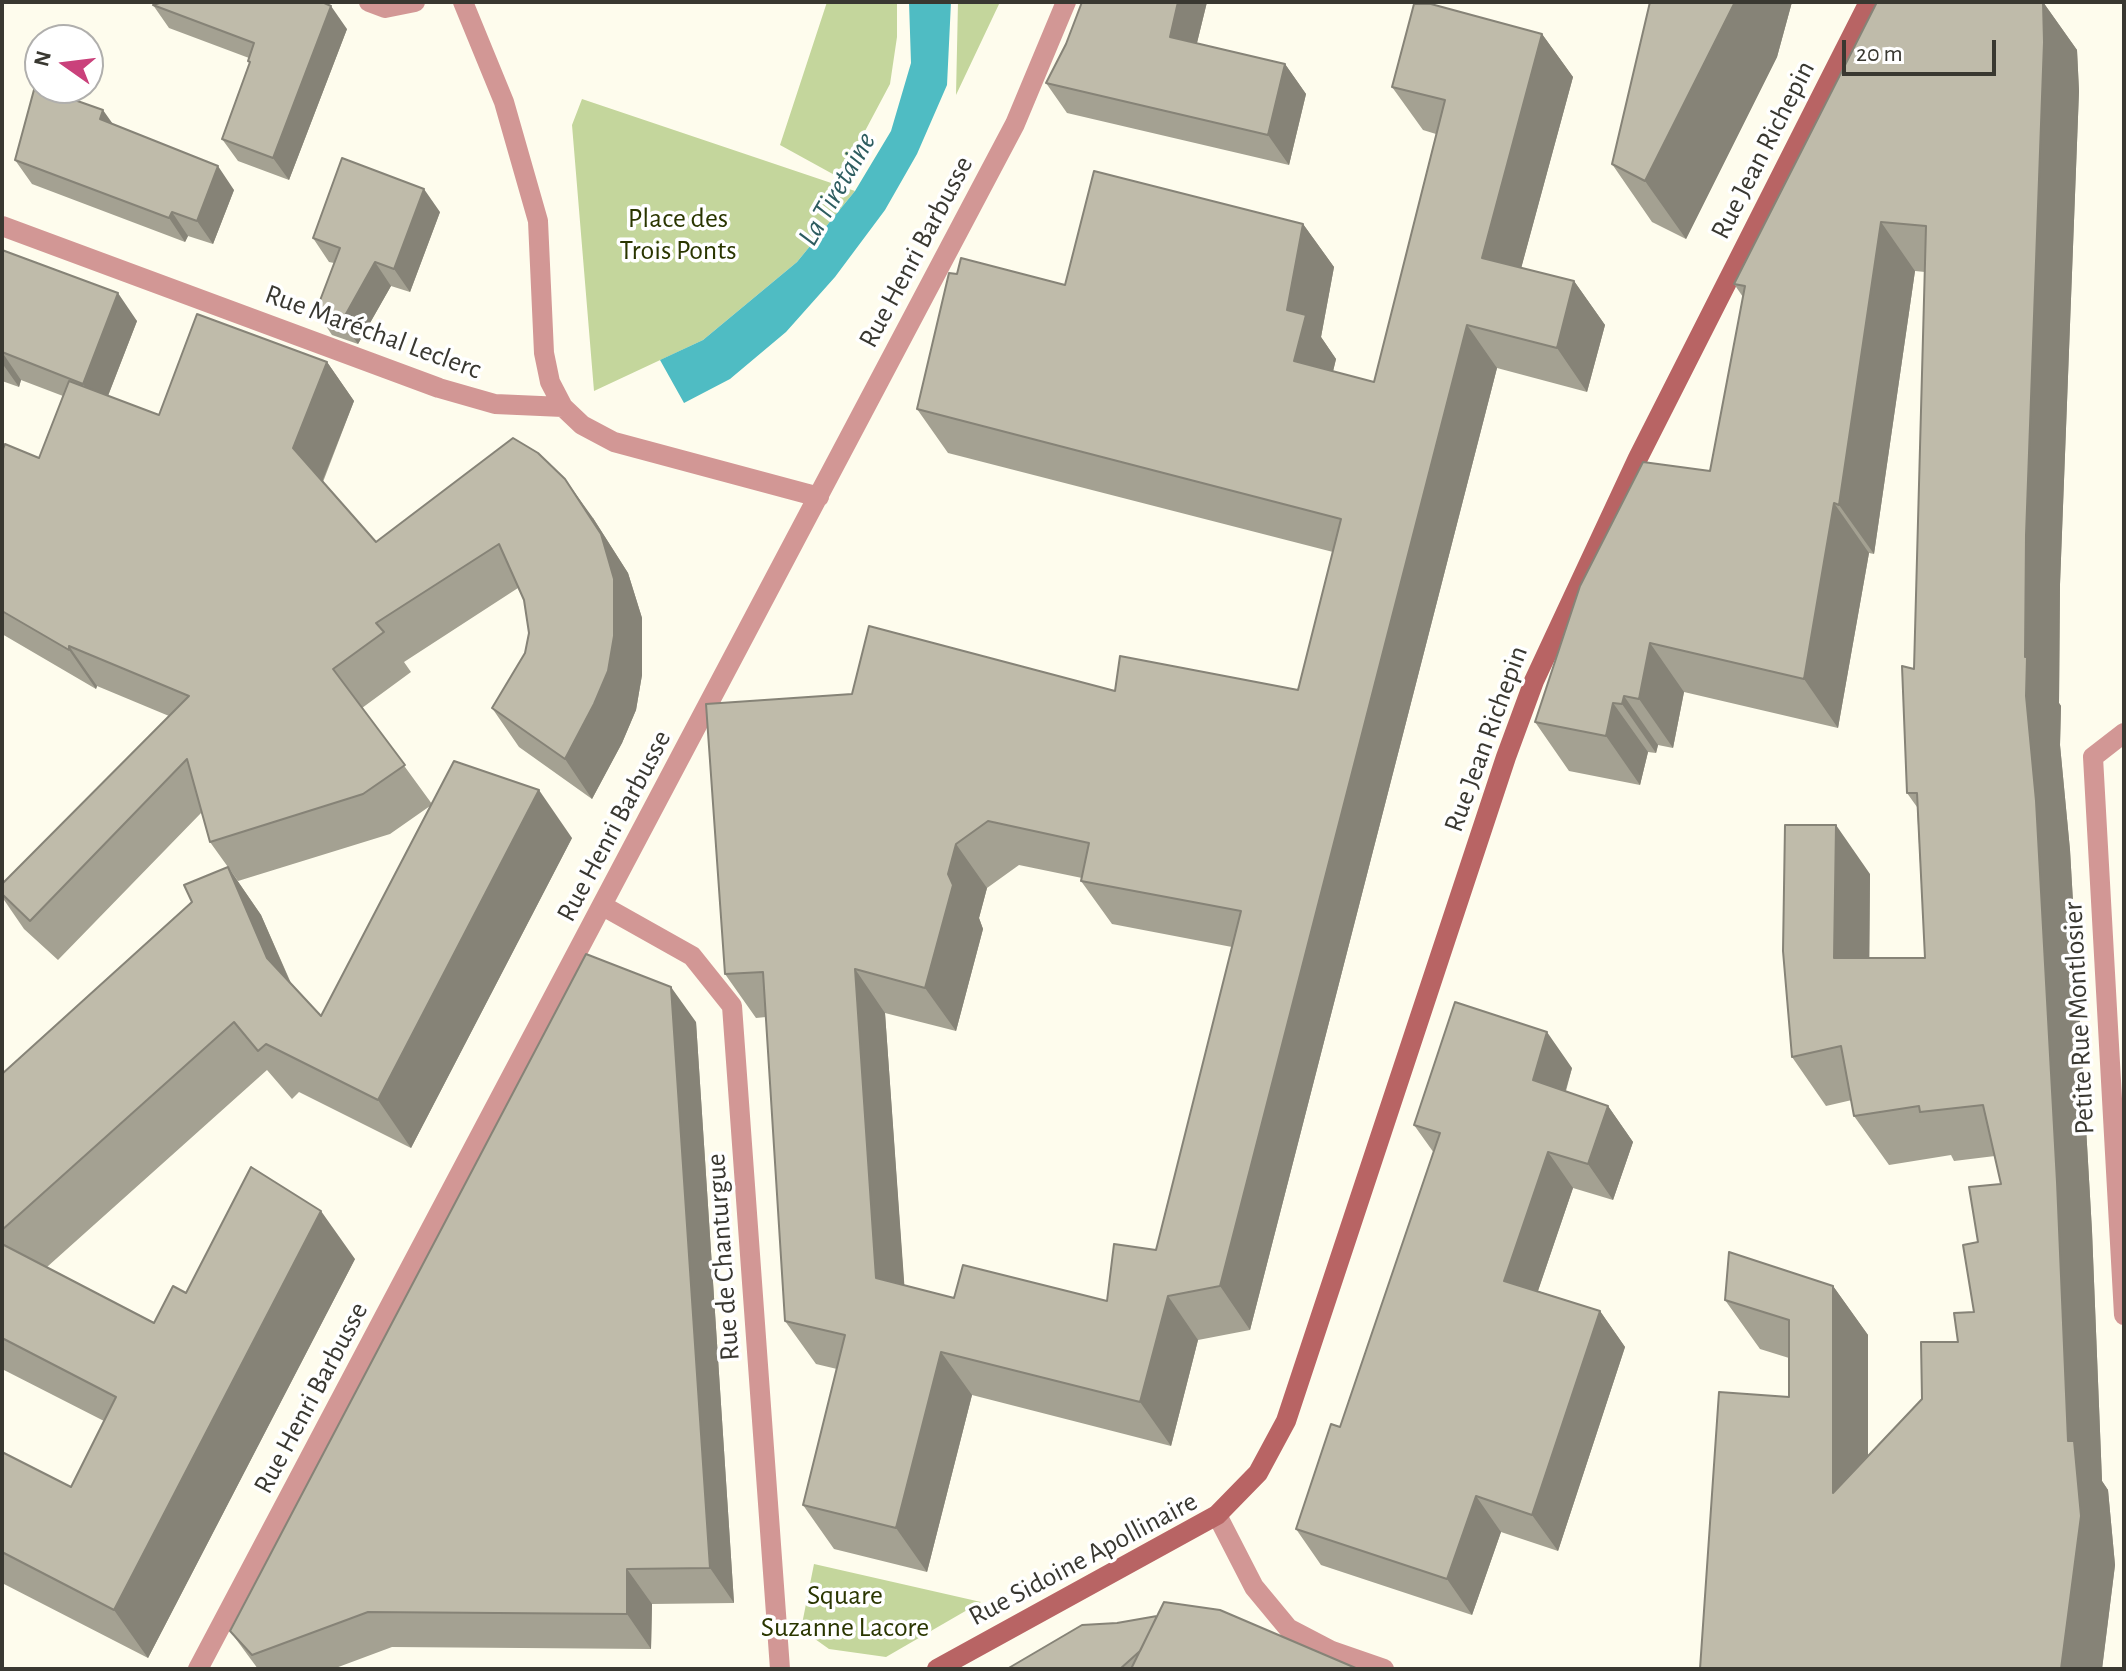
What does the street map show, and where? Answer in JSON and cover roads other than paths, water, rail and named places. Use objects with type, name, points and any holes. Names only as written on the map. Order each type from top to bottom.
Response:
[{"type":"street","points":[[369,2],[385,8],[415,2]]},
{"type":"street","points":[[463,2],[504,102],[538,221],[544,353],[550,382],[563,407],[582,425],[614,442],[819,497]]},
{"type":"street","name":"Rue Henri Barbusse","points":[[198,1669],[1015,124],[1066,2]]},
{"type":"street","name":"Rue Jean Richepin","points":[[1217,1515],[1258,1473],[1286,1421],[1534,681],[1638,458],[1869,2]]},
{"type":"street","name":"Rue Maréchal Leclerc","points":[[2,226],[439,388],[495,404],[563,407]]},
{"type":"street","name":"Petite Rue Montlosier","points":[[2124,733],[2093,757],[2124,1315]]},
{"type":"street","name":"Rue de Chanturgue","points":[[603,906],[692,956],[732,1006],[780,1669]]},
{"type":"street","name":"Rue Sidoine Apollinaire","points":[[937,1669],[1217,1515],[1254,1587],[1288,1628],[1332,1651],[1384,1669]]},
{"type":"water","points":[[909,2],[951,2],[947,85],[917,154],[885,210],[835,277],[786,332],[730,379],[684,403],[660,360],[703,340],[797,262],[855,191],[891,131],[911,63]]},
{"type":"water label","name":"La Tiretaine","points":[[837,189]]},
{"type":"park label","name":"Place des Trois Ponts","points":[[678,235]]},
{"type":"park label","name":"Square Suzanne Lacore","points":[[845,1612]]}]
